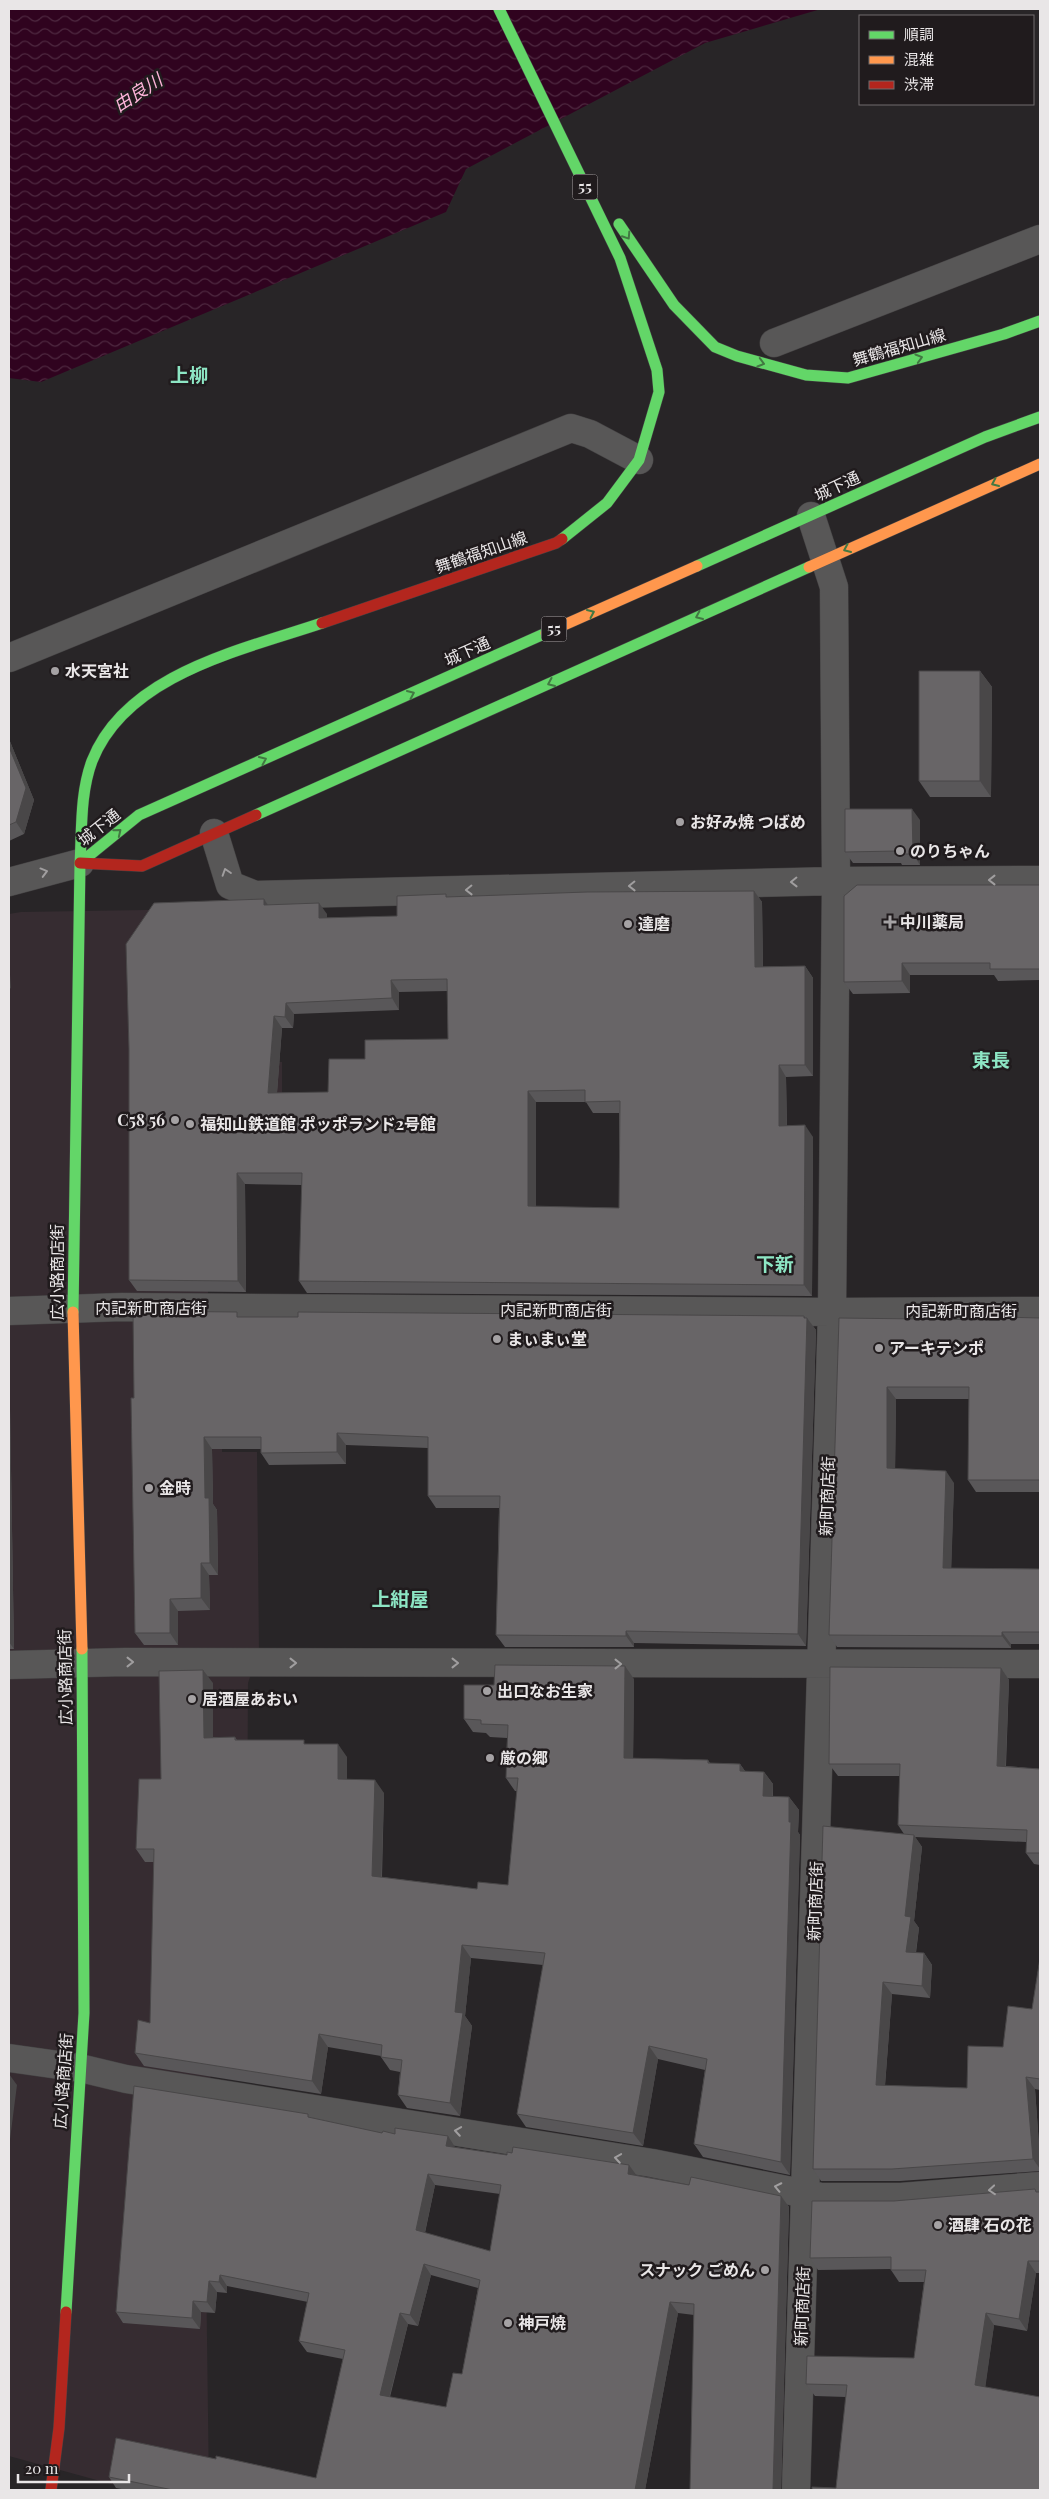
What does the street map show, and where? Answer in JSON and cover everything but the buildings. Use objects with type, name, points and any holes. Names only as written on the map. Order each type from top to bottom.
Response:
[{"type":"main road","name":"舞鶴福知山線","points":[[80,863],[86,786],[92,760],[103,736],[131,704],[162,682],[206,662],[556,543],[606,504],[639,460],[659,392],[657,370],[620,258],[499,9]]},
{"type":"main road","name":"舞鶴福知山線","points":[[553,122],[674,306],[715,347],[737,356],[806,375],[848,378],[1004,334],[1040,321]]},
{"type":"main road","name":"城下通","points":[[80,863],[139,815],[985,437],[1040,417]]},
{"type":"main road","name":"城下通","points":[[80,863],[142,866],[1040,464]]},
{"type":"main road","name":"広小路商店街","points":[[52,2490],[59,2428],[84,2013],[82,1664],[73,1310],[80,863]]},
{"type":"street","points":[[774,342],[1040,239]]},
{"type":"street","points":[[9,658],[571,428],[590,434],[639,460]]},
{"type":"street","name":"新町商店街","points":[[796,2490],[832,1312],[836,881],[834,587],[811,516]]},
{"type":"street","points":[[214,833],[230,885],[255,895],[836,881],[1040,880]]},
{"type":"street","points":[[9,882],[80,863]]},
{"type":"street","name":"内記新町商店街","points":[[9,1311],[132,1307],[832,1312],[1040,1311]]},
{"type":"street","points":[[9,1665],[1040,1664]]},
{"type":"street","points":[[9,2058],[80,2068],[126,2079],[661,2165],[821,2197],[901,2197],[1040,2186]]},
{"type":"shaded area","points":[[207,909],[210,1062],[282,1062],[282,1100],[208,1149],[208,1300],[222,1326],[222,1452],[257,1452],[259,1650],[248,1683],[247,1871],[221,2028],[204,2107],[209,2490],[133,2490],[9,2456],[9,914],[21,912]]},
{"type":"water","name":"由良川","points":[[9,9],[821,9],[705,43],[466,169],[446,212],[41,382],[9,378]]},
{"type":"traffic: fast","points":[[499,9],[620,258],[657,370],[659,392],[639,460],[607,503],[562,539]]},
{"type":"traffic: fast","points":[[619,224],[674,305],[715,347],[737,356],[806,375],[848,378],[1004,334],[1040,321]]},
{"type":"traffic: fast","points":[[697,566],[985,437],[1040,417]]},
{"type":"traffic: fast","points":[[256,815],[809,567]]},
{"type":"traffic: fast","points":[[80,863],[83,799],[88,773],[92,761],[108,731],[131,707],[159,686],[190,670],[223,656],[322,623]]},
{"type":"traffic: fast","points":[[80,863],[139,815],[546,633]]},
{"type":"traffic: fast","points":[[73,1312],[80,863]]},
{"type":"traffic: fast","points":[[66,2312],[84,2013],[82,1649]]},
{"type":"traffic: slow","points":[[809,567],[1040,464]]},
{"type":"traffic: slow","points":[[546,633],[697,566]]},
{"type":"traffic: slow","points":[[73,1312],[82,1649]]},
{"type":"traffic: jam","points":[[322,623],[556,543],[562,539]]},
{"type":"traffic: jam","points":[[80,863],[142,866],[256,815]]},
{"type":"traffic: jam","points":[[51,2490],[59,2428],[66,2312]]},
{"type":"place","name":"水天宮社","points":[[55,671]]},
{"type":"place","name":"お好み焼 つばめ","points":[[680,822]]},
{"type":"place","name":"のりちゃん","points":[[900,851]]},
{"type":"place","name":"中川薬局","points":[[890,922]]},
{"type":"place","name":"達磨","points":[[628,924]]},
{"type":"place","name":"C58 56","points":[[175,1120]]},
{"type":"place","name":"福知山鉄道館 ポッポランド2号館","points":[[190,1124]]},
{"type":"place","name":"まぃまぃ堂","points":[[497,1339]]},
{"type":"place","name":"アーキテンポ","points":[[879,1348]]},
{"type":"place","name":"金時","points":[[149,1488]]},
{"type":"place","name":"出口なお生家","points":[[487,1691]]},
{"type":"place","name":"居酒屋あおい","points":[[192,1699]]},
{"type":"place","name":"厳の郷","points":[[490,1758]]},
{"type":"place","name":"酒肆 石の花","points":[[938,2225]]},
{"type":"place","name":"スナック ごめん","points":[[765,2270]]},
{"type":"place","name":"神戸焼","points":[[508,2323]]},
{"type":"district","name":"上柳","points":[[189,375]]},
{"type":"district","name":"東長","points":[[991,1060]]},
{"type":"district","name":"下新","points":[[775,1264]]},
{"type":"district","name":"上紺屋","points":[[400,1599]]}]
